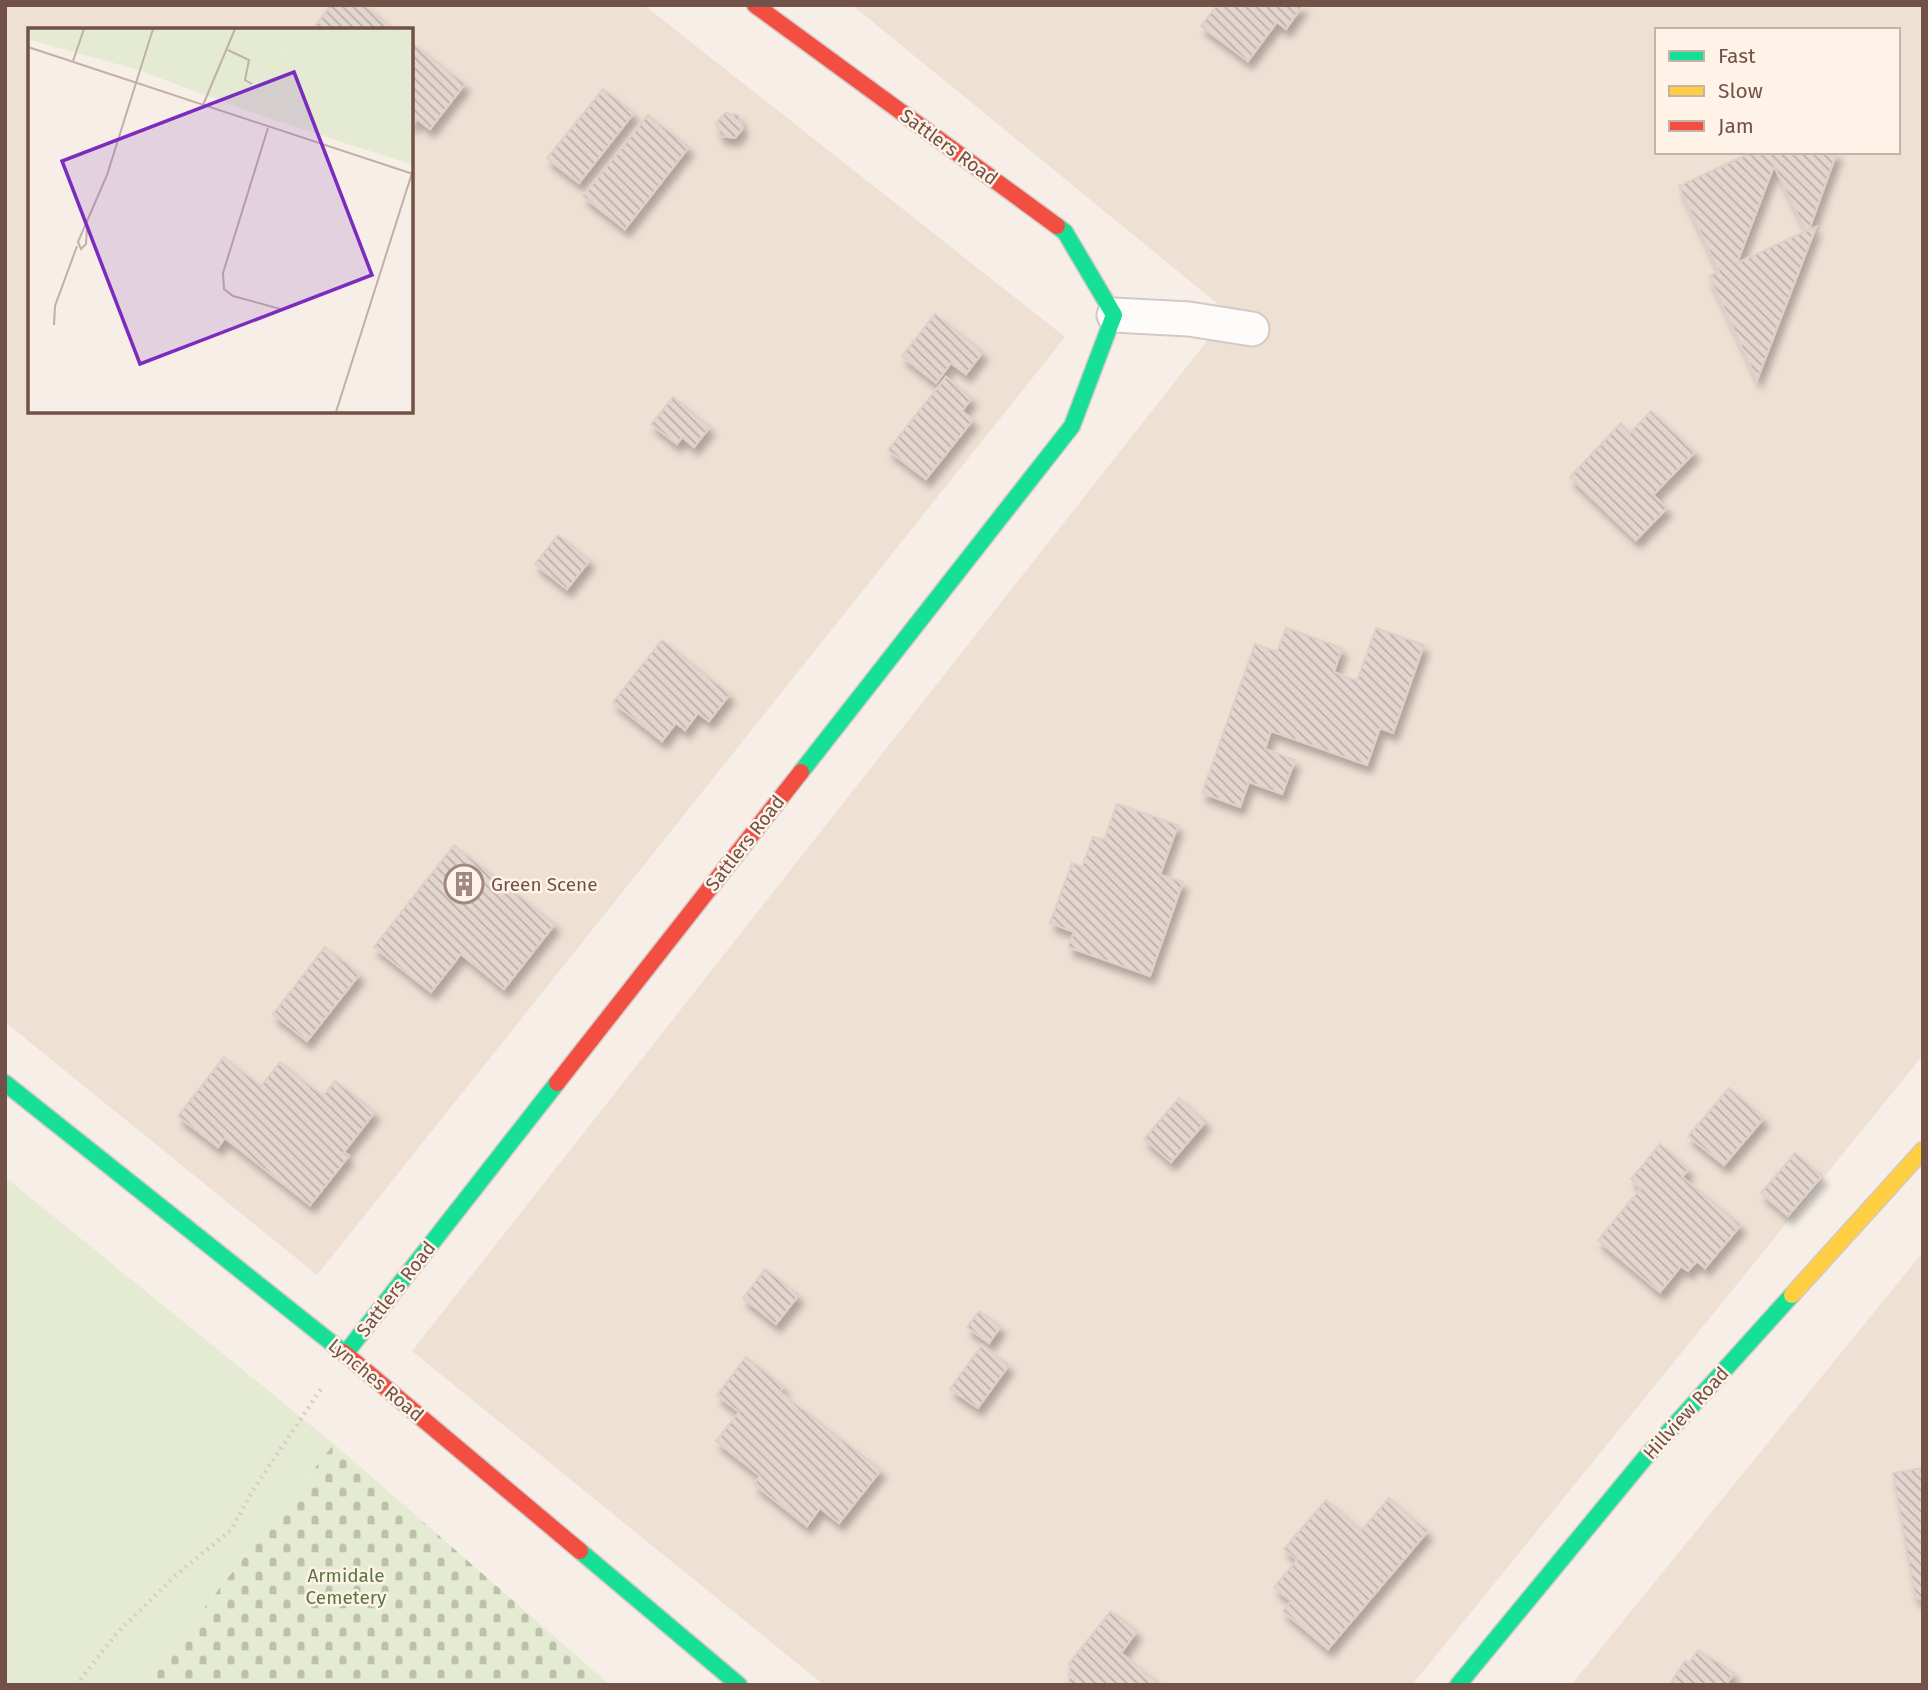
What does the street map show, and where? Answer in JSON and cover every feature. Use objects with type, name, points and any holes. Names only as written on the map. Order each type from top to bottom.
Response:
[{"type":"street","name":"Sattlers Road","points":[[345,1354],[1072,426],[1114,315],[1065,232],[755,5]]},
{"type":"street","points":[[1114,315],[1189,319],[1252,329]]},
{"type":"street","name":"Lynches Road","points":[[5,1083],[345,1354],[739,1685]]},
{"type":"street","name":"Hillview Road","points":[[1458,1685],[1644,1459],[1923,1150]]},
{"type":"path","points":[[76,1685],[117,1633],[175,1576],[231,1530],[253,1490],[345,1354]]},
{"type":"shaded area","points":[[644,5],[1065,337],[317,1275],[5,1022],[5,6]]},
{"type":"shaded area","points":[[852,5],[1923,5],[1923,1055],[1412,1685],[824,1685],[412,1351],[1229,313]]},
{"type":"shaded area","points":[[1923,1252],[1923,1685],[1571,1685]]},
{"type":"green space","points":[[5,1177],[334,1444],[143,1685],[5,1685]]},
{"type":"green space","name":"Armidale Cemetery","points":[[334,1444],[610,1685],[143,1685]]},
{"type":"building","points":[[331,5],[364,5],[393,28],[314,28]]},
{"type":"building","points":[[1217,5],[1303,5],[1286,29],[1277,22],[1248,61],[1201,26]]},
{"type":"building","points":[[413,44],[465,84],[430,129],[417,119],[413,124]]},
{"type":"building","points":[[603,89],[634,113],[579,183],[547,158]]},
{"type":"building","points":[[725,113],[738,115],[743,128],[735,138],[721,136],[716,123]]},
{"type":"building","points":[[648,115],[689,147],[625,229],[583,196]]},
{"type":"building","points":[[1748,154],[1836,154],[1809,230],[1816,227],[1757,380],[1709,276],[1719,272],[1679,186]],"holes":[[[1774,166],[1806,231],[1737,263]]]},
{"type":"building","points":[[935,314],[983,352],[966,374],[951,363],[936,383],[902,356]]},
{"type":"building","points":[[946,377],[972,398],[962,411],[973,420],[926,479],[888,450]]},
{"type":"building","points":[[673,397],[710,427],[694,447],[682,437],[677,444],[651,424]]},
{"type":"building","points":[[1651,411],[1695,452],[1653,495],[1667,508],[1636,540],[1570,477],[1621,423],[1630,433]]},
{"type":"building","points":[[558,535],[590,560],[567,589],[535,564]]},
{"type":"building","points":[[1286,628],[1342,648],[1334,672],[1357,681],[1376,628],[1424,645],[1393,733],[1380,728],[1367,765],[1271,731],[1265,749],[1295,760],[1282,794],[1249,782],[1240,807],[1202,793],[1255,644],[1277,652]]},
{"type":"building","points":[[662,640],[730,694],[709,721],[698,713],[685,730],[676,723],[662,741],[613,702]]},
{"type":"building","points":[[1117,804],[1178,825],[1160,875],[1183,882],[1150,976],[1068,947],[1074,932],[1050,923],[1072,863],[1082,867],[1093,837],[1104,840]]},
{"type":"building","name":"Green Scene","points":[[454,845],[555,924],[504,989],[461,954],[431,992],[374,947]]},
{"type":"building","points":[[325,947],[360,974],[307,1041],[273,1014]]},
{"type":"building","points":[[224,1057],[261,1086],[280,1062],[323,1096],[335,1081],[375,1112],[344,1152],[349,1156],[310,1205],[225,1138],[218,1147],[178,1116]]},
{"type":"building","points":[[1729,1088],[1764,1118],[1724,1165],[1688,1136]]},
{"type":"building","points":[[1179,1098],[1206,1121],[1171,1162],[1144,1139]]},
{"type":"building","points":[[1660,1144],[1689,1169],[1682,1177],[1741,1225],[1705,1268],[1697,1261],[1688,1271],[1681,1266],[1660,1292],[1598,1240],[1641,1188],[1631,1179]]},
{"type":"building","points":[[1795,1153],[1822,1176],[1788,1216],[1761,1193]]},
{"type":"building","points":[[765,1269],[799,1295],[776,1324],[743,1298]]},
{"type":"building","points":[[979,1311],[1001,1326],[989,1343],[967,1327]]},
{"type":"building","points":[[982,1345],[1009,1365],[978,1408],[950,1389]]},
{"type":"building","points":[[746,1357],[784,1387],[780,1392],[881,1470],[839,1523],[820,1508],[807,1526],[754,1484],[760,1476],[716,1441],[739,1412],[717,1395]]},
{"type":"building","points":[[1923,1468],[1923,1601],[1915,1596],[1893,1473]]},
{"type":"building","points":[[1389,1498],[1428,1531],[1328,1649],[1283,1611],[1291,1601],[1274,1587],[1297,1560],[1284,1549],[1326,1500],[1362,1530]]},
{"type":"building","points":[[1111,1611],[1137,1631],[1121,1653],[1161,1685],[1069,1685],[1070,1662]]},
{"type":"building","points":[[1698,1650],[1734,1673],[1726,1685],[1669,1685],[1685,1661],[1689,1663]]},
{"type":"traffic: fast","points":[[801,772],[1072,426],[1114,315],[1065,232],[1057,226]]},
{"type":"traffic: fast","points":[[5,1083],[343,1352]]},
{"type":"traffic: fast","points":[[345,1354],[557,1083]]},
{"type":"traffic: fast","points":[[1458,1685],[1644,1459],[1792,1295]]},
{"type":"traffic: fast","points":[[580,1551],[739,1685]]},
{"type":"traffic: slow","points":[[1792,1295],[1923,1150]]},
{"type":"traffic: jam","points":[[755,5],[1057,226]]},
{"type":"traffic: jam","points":[[557,1083],[801,772]]},
{"type":"traffic: jam","points":[[343,1352],[580,1551]]},
{"type":"place","name":"Green Scene","points":[[464,884]]}]
